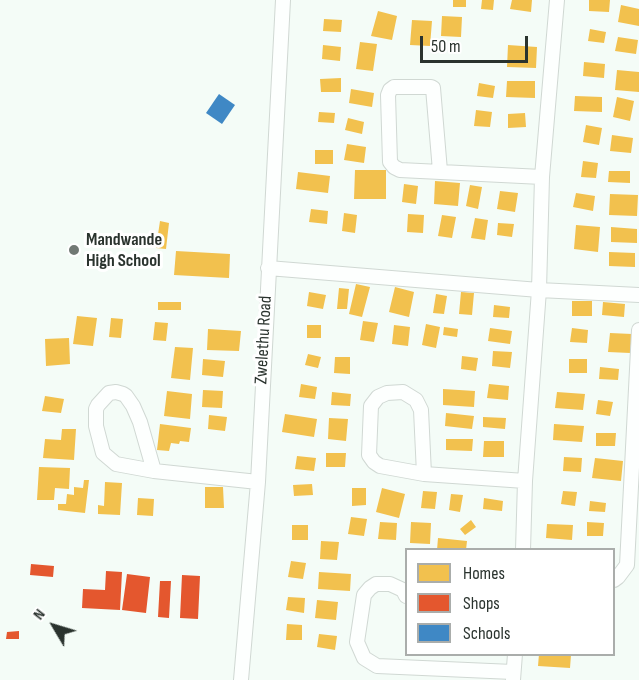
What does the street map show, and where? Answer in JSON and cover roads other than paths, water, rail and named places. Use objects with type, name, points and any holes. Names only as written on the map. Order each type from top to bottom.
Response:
[{"type":"street","name":"Zwelethu Road","points":[[241,680],[258,482],[283,0]]},
{"type":"street","points":[[523,548],[525,480],[539,290],[542,177],[557,0]]},
{"type":"street","points":[[440,171],[433,88],[394,87],[388,95],[390,162],[400,170],[542,177]]},
{"type":"street","points":[[268,268],[539,290],[639,295]]},
{"type":"street","points":[[615,579],[627,565],[639,330]]},
{"type":"street","points":[[424,474],[421,410],[416,400],[403,392],[387,393],[378,397],[371,406],[369,455],[380,466],[424,474],[525,480]]},
{"type":"street","points":[[154,471],[133,406],[123,394],[109,393],[98,405],[96,426],[103,453],[118,464],[154,471],[258,482]]},
{"type":"street","points":[[405,594],[403,590],[390,584],[376,585],[364,595],[357,642],[364,658],[377,666],[406,661],[513,676],[515,656]]},
{"type":"place","name":"Mandwande High School","points":[[74,250]]}]
